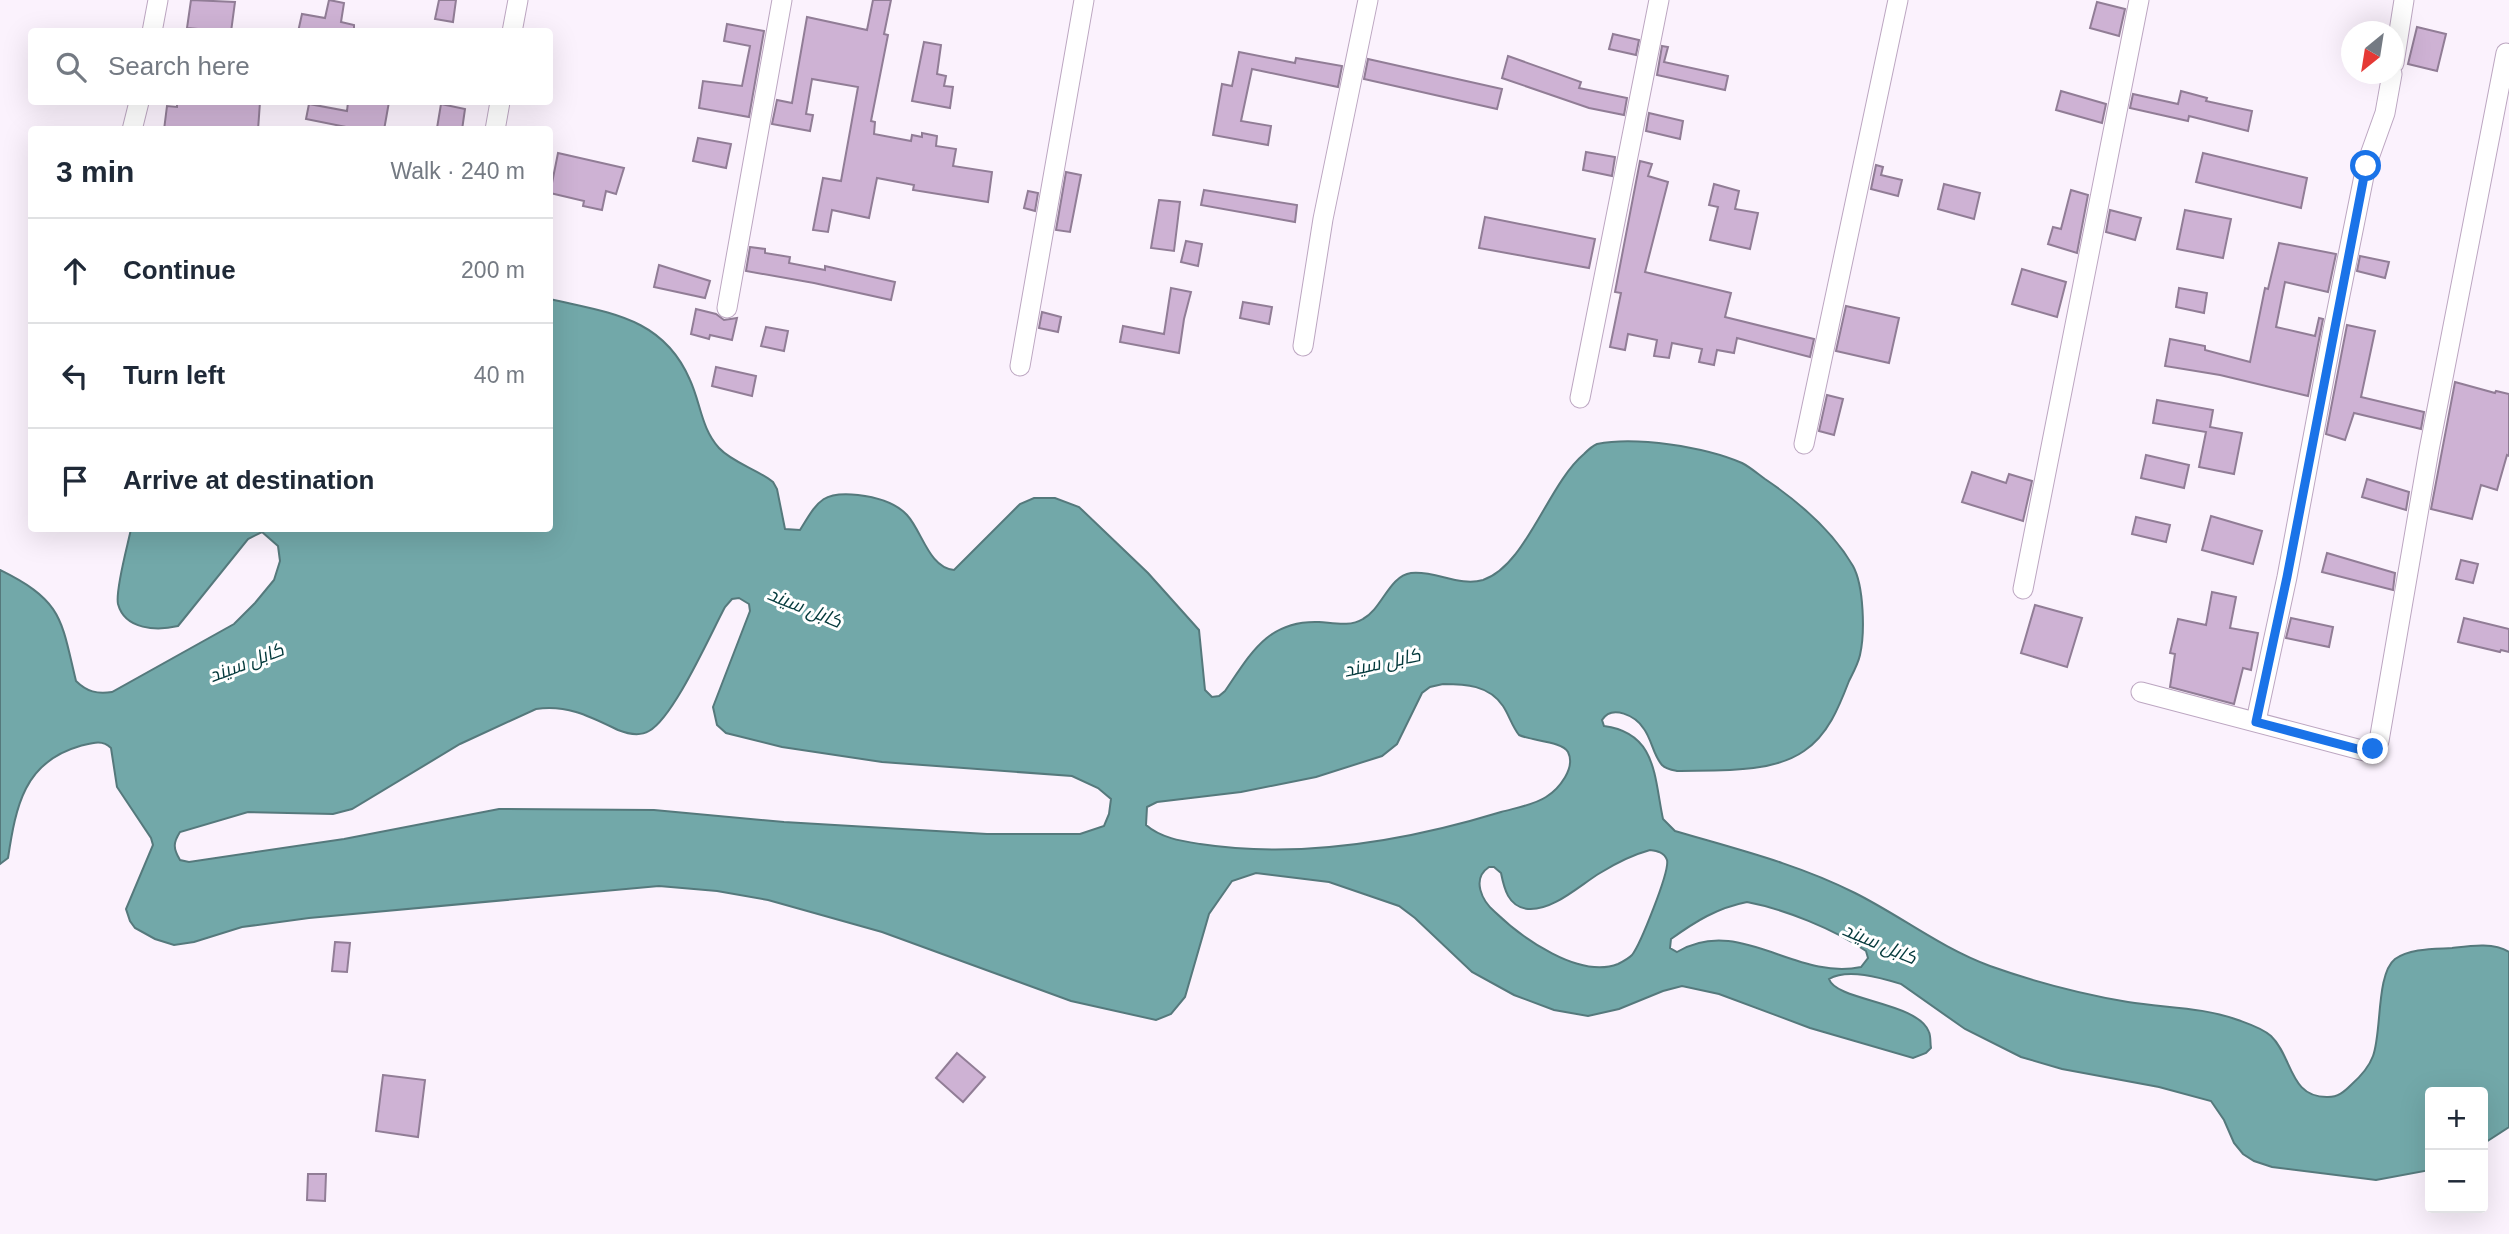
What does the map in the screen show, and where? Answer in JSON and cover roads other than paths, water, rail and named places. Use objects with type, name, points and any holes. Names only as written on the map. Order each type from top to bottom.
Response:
[{"type":"street","points":[[153,28],[158,0]]},
{"type":"street","points":[[513,28],[517,0]]},
{"type":"street","points":[[727,309],[782,0]]},
{"type":"street","points":[[1020,366],[1084,0]]},
{"type":"street","points":[[1303,346],[1323,219],[1368,0]]},
{"type":"street","points":[[1580,398],[1659,0]]},
{"type":"street","points":[[1804,444],[1898,0]]},
{"type":"street","points":[[2022,589],[2139,0]]},
{"type":"street","points":[[2400,21],[2404,0]]},
{"type":"street","points":[[2141,692],[2365,751],[2373,749],[2378,741],[2429,450],[2506,52]]},
{"type":"street","points":[[2256,722],[2287,577],[2366,166],[2385,113],[2390,84]]},
{"type":"street","points":[[133,126],[138,105]]},
{"type":"street","points":[[496,126],[499,105]]},
{"type":"water","name":"کابل سيند","points":[[553,300],[632,321],[665,343],[679,359],[690,380],[705,424],[719,448],[773,482],[777,489],[785,529],[800,530],[817,505],[829,497],[846,494],[871,497],[891,503],[902,510],[938,563],[954,570],[1020,504],[1034,498],[1055,498],[1079,507],[1148,573],[1199,630],[1205,690],[1212,697],[1225,691],[1253,652],[1274,633],[1301,623],[1342,624],[1363,619],[1403,575],[1420,573],[1474,582],[1498,572],[1524,542],[1571,467],[1597,444],[1650,442],[1709,452],[1748,466],[1790,497],[1835,540],[1857,575],[1863,610],[1862,646],[1857,665],[1826,729],[1804,751],[1776,764],[1726,770],[1671,770],[1659,761],[1647,733],[1640,724],[1630,716],[1618,712],[1606,715],[1602,720],[1604,726],[1621,730],[1644,747],[1654,773],[1663,819],[1675,831],[1766,858],[1833,883],[1972,959],[2007,972],[2093,995],[2211,1013],[2255,1026],[2271,1036],[2299,1084],[2315,1096],[2332,1097],[2341,1094],[2358,1079],[2369,1064],[2376,1046],[2385,977],[2395,959],[2415,951],[2430,949],[2481,946],[2503,949],[2509,952],[2509,1127],[2488,1141],[2488,1087],[2425,1087],[2425,1171],[2376,1180],[2272,1167],[2243,1154],[2211,1101],[2159,1087],[2062,1069],[2021,1057],[1965,1029],[1901,984],[1855,974],[1829,979],[1846,992],[1910,1014],[1922,1022],[1929,1032],[1931,1048],[1913,1058],[1810,1028],[1719,994],[1682,986],[1619,1009],[1588,1016],[1554,1010],[1514,995],[1472,972],[1399,906],[1329,882],[1256,873],[1232,881],[1209,914],[1185,997],[1171,1014],[1156,1020],[1071,1001],[882,932],[768,900],[717,891],[659,886],[309,918],[242,927],[194,942],[174,945],[155,939],[135,928],[130,921],[126,909],[153,845],[117,787],[111,748],[100,743],[61,753],[35,775],[20,804],[8,858],[0,864],[0,570],[21,581],[48,602],[62,627],[76,681],[88,690],[107,693],[234,624],[274,580],[280,561],[278,546],[262,532],[553,532]],"holes":[[[739,598],[749,604],[750,611],[713,707],[717,725],[726,733],[782,747],[882,762],[1072,776],[1098,788],[1111,799],[1104,826],[1080,834],[987,834],[784,822],[654,810],[499,809],[344,839],[189,862],[180,860],[178,856],[175,846],[180,832],[248,812],[333,814],[352,809],[460,744],[536,709],[568,710],[626,733],[645,733],[659,723],[680,693],[725,607],[732,599]],[[1460,684],[1484,690],[1497,699],[1519,735],[1565,748],[1570,765],[1556,789],[1536,802],[1465,822],[1390,839],[1314,848],[1237,848],[1200,844],[1165,836],[1146,825],[1147,807],[1157,802],[1241,792],[1316,777],[1382,756],[1397,744],[1422,693],[1430,687]],[[1650,850],[1658,851],[1666,857],[1667,867],[1654,908],[1631,956],[1618,964],[1586,966],[1569,961],[1535,944],[1490,907],[1480,890],[1484,872],[1489,867],[1494,867],[1501,873],[1511,901],[1521,907],[1537,909],[1556,902],[1630,857]],[[1747,902],[1839,935],[1866,951],[1868,958],[1861,967],[1837,969],[1813,965],[1746,944],[1723,941],[1700,943],[1677,952],[1670,948],[1671,939],[1707,916]]]},
{"type":"water","points":[[130,532],[262,532],[248,539],[178,626],[152,628],[135,624],[122,613],[118,597]]}]
